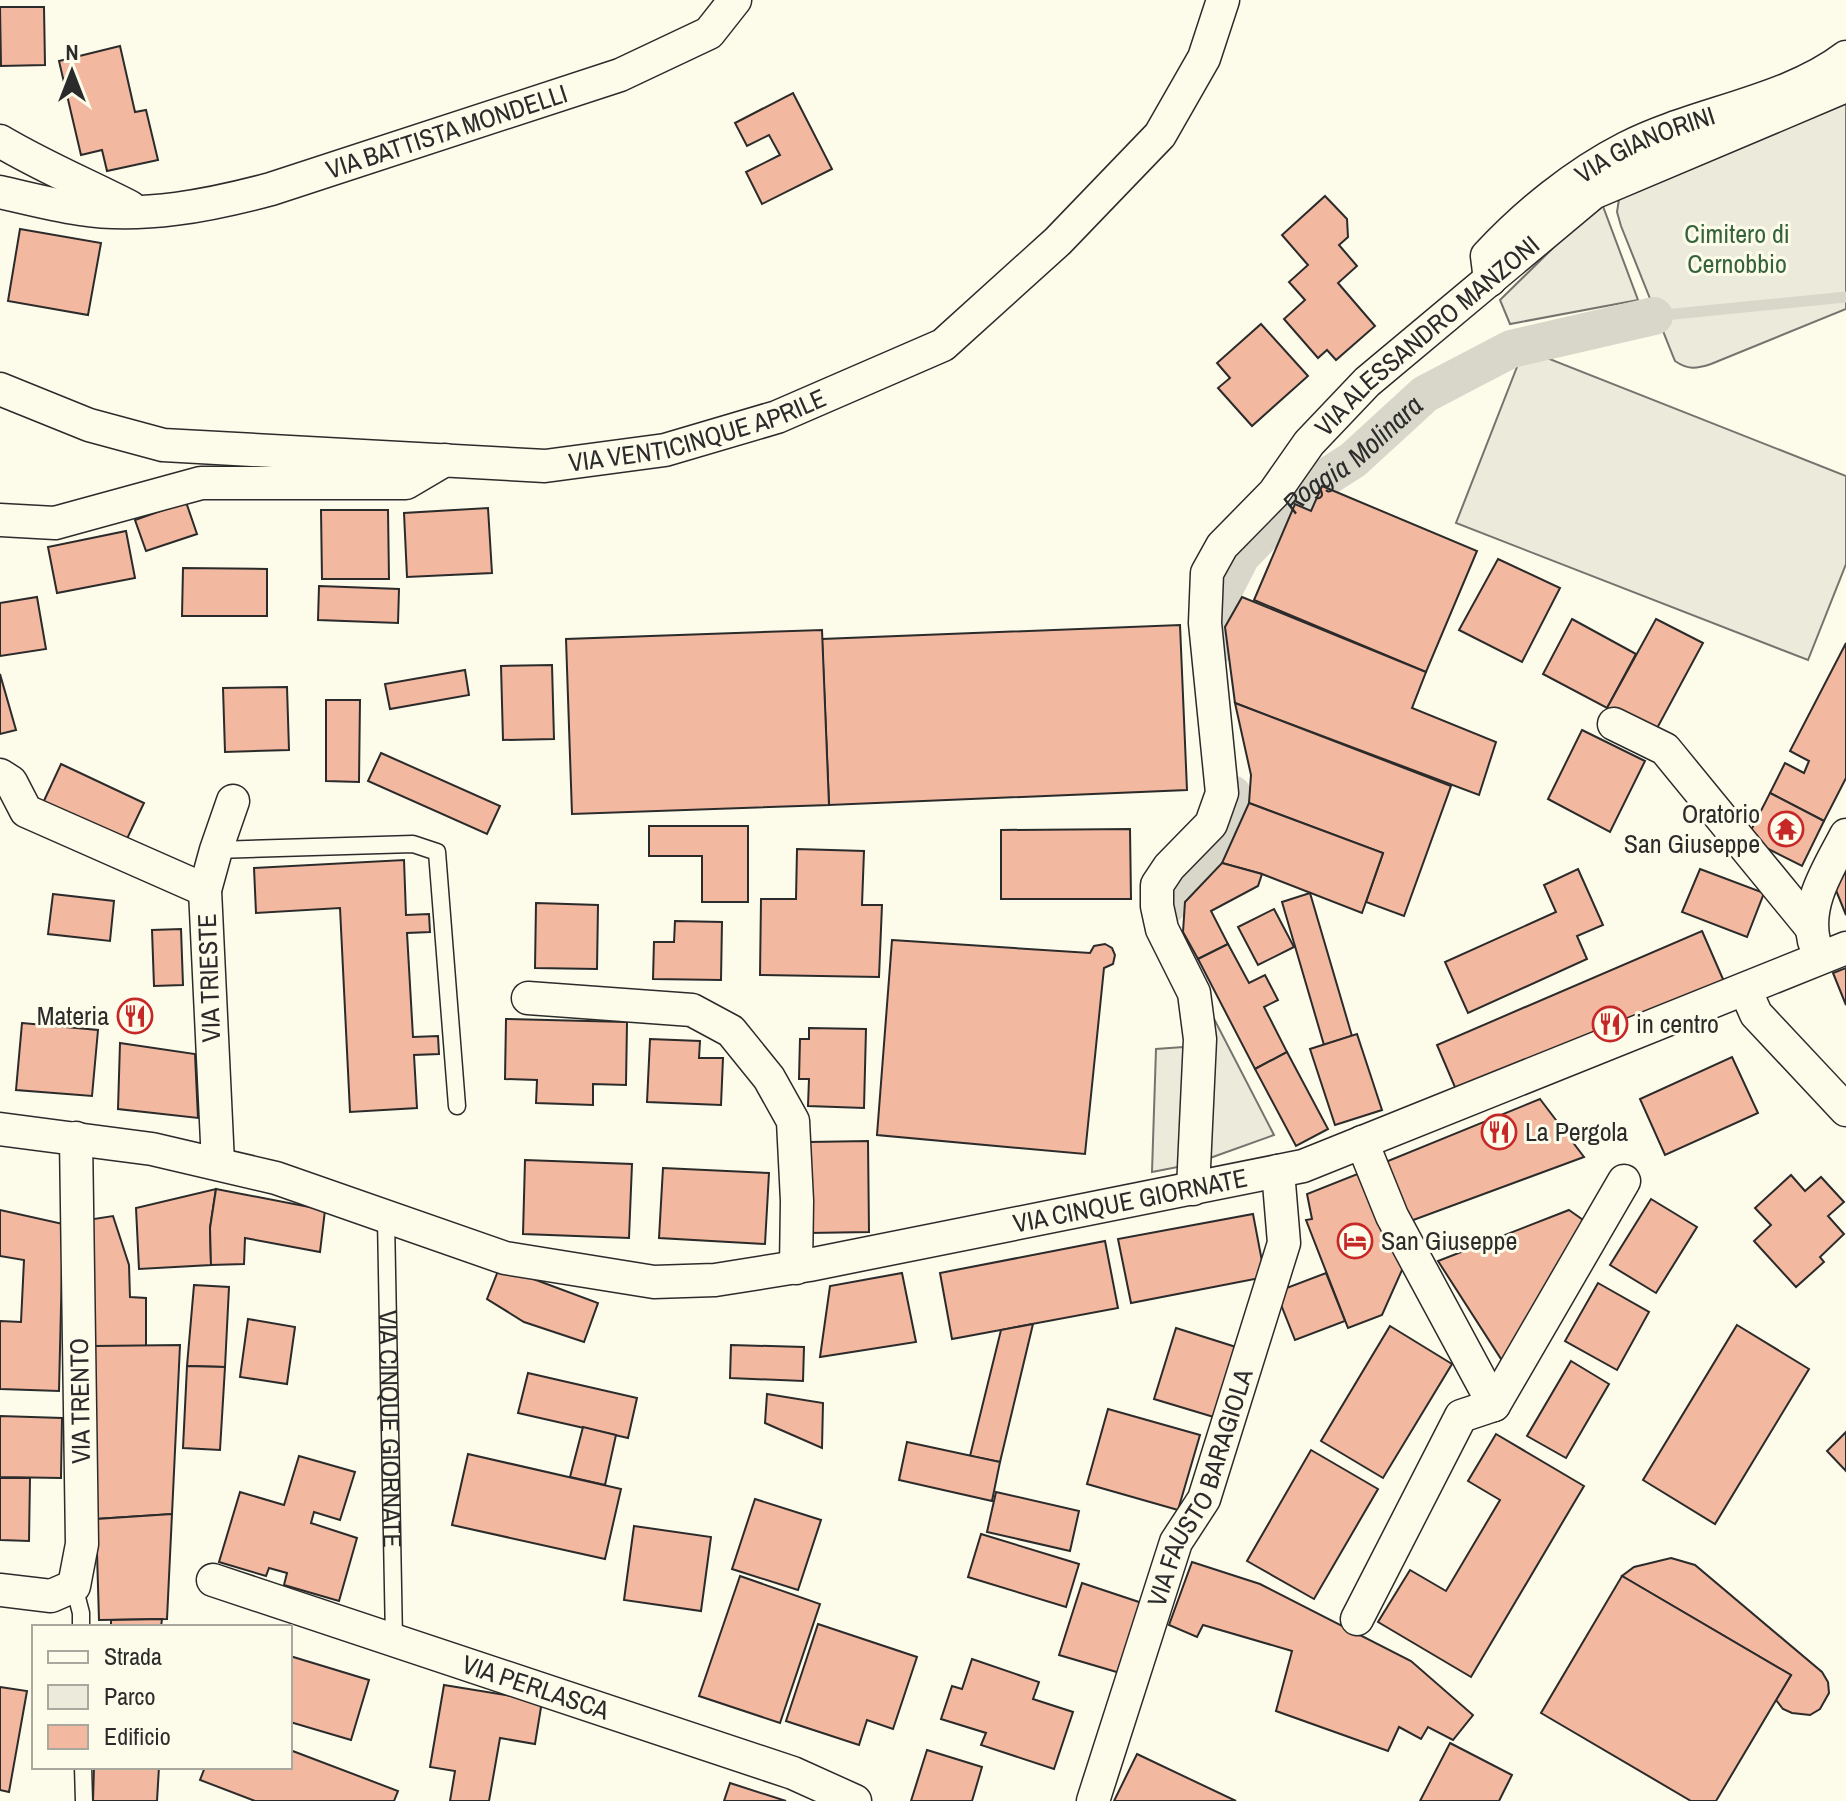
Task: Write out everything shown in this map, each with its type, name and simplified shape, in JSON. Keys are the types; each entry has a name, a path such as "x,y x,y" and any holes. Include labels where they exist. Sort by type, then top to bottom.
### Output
{"street":[{"name":"VIA BATTISTA MONDELLI","path":"137,211 213,204 271,189 620,75 709,33 735,0"},
{"name":"VIA VENTICINQUE APRILE","path":"0,389 89,425 163,445 545,466 665,450 777,417 943,345 1058,241 1160,135 1204,58 1223,0"},
{"name":"VIA GIANORINI","path":"1490,280 1487,256 1511,229 1553,196 1627,147 1808,79 1846,57"},
{"name":"VIA ALESSANDRO MANZONI","path":"1193,1189 1200,1039 1194,993 1162,929 1157,885 1169,867 1211,824 1222,793 1205,623 1207,573 1222,546 1274,493 1309,443 1367,382 1593,193 1846,86"},
{"path":"0,141 40,165 81,181 137,211"},
{"path":"0,192 81,210 137,211"},
{"path":"0,520 55,523 201,483 406,483 445,460"},
{"path":"1614,724 1665,749 1832,954"},
{"name":"VIA TRIESTE","path":"0,775 11,782 26,811 205,890 218,1163"},
{"path":"205,890 233,801"},
{"path":"1810,926 1822,881 1846,835"},
{"name":"VIA CINQUE GIORNATE","path":"0,1129 152,1149 218,1163 276,1178 386,1219 505,1258 654,1282 715,1280 796,1268 1303,1166 1832,954"},
{"path":"1745,989 1756,1014 1846,1110"},
{"path":"528,998 692,1010 731,1031 769,1078 793,1121 796,1268"},
{"name":"VIA TRENTO","path":"74,1586 82,1544 76,1138"},
{"path":"1362,1142 1392,1216 1494,1405"},
{"name":"VIA FAUSTO BARAGIOLA","path":"1093,1801 1176,1542 1204,1499 1284,1243 1278,1171"},
{"path":"1357,1619 1461,1416 1494,1405 1624,1181"},
{"name":"VIA PERLASCA","path":"213,1580 793,1773 855,1801"},
{"path":"0,1590 51,1596 74,1586"}],"lane":[{"path":"216,850 413,844 437,852 457,1106"},
{"name":"VIA CINQUE GIORNATE","path":"386,1219 394,1640"},
{"path":"74,1586 81,1625"},
{"path":"83,1769 84,1801"}],"green space":[{"name":"Cimitero di Cernobbio","path":"1846,103 1846,309 1706,366 1688,367 1675,361 1621,226 1617,212 1619,199"},
{"path":"1524,349 1846,476 1846,564 1808,660 1456,523"}],"shaded area":[{"path":"1601,201 1638,300 1510,324 1500,300"},
{"path":"1211,1013 1274,1135 1210,1158"},
{"path":"1183,1047 1183,1166 1152,1172 1156,1049"}],"building":[{"path":"0,7 44,7 45,65 1,66"},
{"path":"120,46 135,112 146,110 158,160 107,171 102,150 81,155 59,61"},
{"path":"793,93 832,169 762,204 746,172 780,155 769,135 747,146 735,123"},
{"path":"1325,196 1347,219 1348,237 1339,245 1357,266 1338,283 1375,326 1336,360 1327,350 1318,358 1284,319 1305,300 1289,282 1308,265 1282,235"},
{"path":"20,229 101,243 88,315 8,301"},
{"path":"1261,324 1308,376 1252,426 1218,388 1230,378 1217,363"},
{"path":"1322,486 1477,551 1426,672 1254,600 1295,504 1311,511"},
{"path":"186,502 197,534 146,551 135,520"},
{"path":"488,508 492,573 407,577 404,513"},
{"path":"321,510 388,510 389,579 322,579"},
{"path":"126,531 135,578 57,593 48,547"},
{"path":"1498,559 1560,588 1522,662 1459,630"},
{"path":"183,568 267,569 267,616 182,616"},
{"path":"319,586 399,589 398,623 318,620"},
{"path":"37,597 46,649 0,656 0,603"},
{"path":"1242,597 1426,672 1412,708 1496,742 1479,795 1235,703 1225,627"},
{"path":"1572,619 1636,654 1607,708 1543,674"},
{"path":"1656,619 1703,643 1655,732 1607,708"},
{"path":"1180,625 1187,790 829,805 822,639"},
{"path":"822,630 829,805 572,814 566,639"},
{"path":"1846,643 1846,778 1824,821 1770,793 1785,763 1804,773 1809,761 1790,751"},
{"path":"552,665 554,739 503,740 501,666"},
{"path":"465,670 469,695 390,709 385,684"},
{"path":"0,674 16,730 0,734"},
{"path":"287,687 289,750 225,752 223,688"},
{"path":"326,700 360,700 359,782 326,781"},
{"path":"1235,703 1451,786 1404,916 1366,902 1383,853 1249,803 1251,775"},
{"path":"1582,730 1645,761 1610,832 1548,799"},
{"path":"381,753 500,806 487,834 368,781"},
{"path":"61,764 144,803 125,843 42,805"},
{"name":"Oratorio San Giuseppe","path":"1770,793 1824,821 1802,866 1747,838"},
{"path":"1249,803 1383,853 1362,913 1262,874 1222,863"},
{"path":"649,826 748,826 748,902 702,902 702,856 649,856"},
{"path":"1130,829 1131,899 1001,899 1001,830"},
{"path":"797,849 864,851 862,905 882,905 879,977 760,975 761,899 796,899"},
{"path":"404,860 406,915 429,914 430,932 407,933 413,1037 438,1036 439,1054 414,1055 417,1108 350,1112 340,908 256,913 254,868"},
{"path":"1222,863 1262,874 1258,886 1211,911 1228,944 1198,959 1183,932 1185,902"},
{"path":"1578,869 1603,925 1577,936 1587,959 1468,1013 1445,962 1556,912 1544,885"},
{"path":"1700,869 1764,893 1747,937 1682,912"},
{"path":"1846,871 1846,915 1831,878"},
{"path":"1310,893 1352,1036 1324,1045 1282,902"},
{"path":"53,894 114,901 110,941 48,934"},
{"path":"536,903 598,905 597,969 535,968"},
{"path":"1274,909 1294,947 1258,965 1238,927"},
{"path":"675,921 722,922 721,980 653,979 654,942 674,942"},
{"path":"181,929 183,985 154,986 152,930"},
{"path":"1702,931 1726,986 1460,1099 1437,1045"},
{"path":"892,940 1090,953 1094,946 1105,944 1112,948 1115,955 1113,964 1104,968 1085,1154 877,1135"},
{"path":"1228,944 1249,983 1265,975 1278,1000 1264,1007 1287,1052 1255,1069 1198,959"},
{"path":"1846,968 1846,1005 1833,973"},
{"path":"506,1019 627,1022 626,1085 593,1084 593,1105 536,1103 537,1080 505,1079"},
{"path":"22,1023 98,1030 92,1096 16,1090"},
{"path":"809,1028 866,1029 864,1108 808,1106 809,1079 799,1079 800,1039 809,1039"},
{"path":"1357,1034 1382,1110 1335,1125 1310,1049"},
{"path":"650,1039 700,1041 699,1058 723,1058 721,1105 647,1102"},
{"path":"120,1043 195,1054 198,1118 118,1109"},
{"path":"1287,1052 1328,1129 1296,1146 1255,1069"},
{"path":"1732,1057 1758,1113 1665,1155 1640,1099"},
{"path":"1540,1099 1584,1157 1408,1222 1383,1163"},
{"path":"868,1141 869,1232 809,1233 809,1142"},
{"path":"525,1160 632,1164 629,1238 523,1234"},
{"path":"663,1168 769,1173 765,1244 659,1238"},
{"name":"San Giuseppe","path":"1365,1171 1406,1261 1382,1315 1348,1328 1306,1220 1312,1219 1307,1194"},
{"path":"1791,1175 1805,1191 1821,1177 1844,1202 1828,1216 1844,1234 1820,1257 1824,1262 1796,1287 1754,1241 1771,1225 1755,1208"},
{"path":"216,1189 210,1228 211,1265 139,1269 136,1208"},
{"path":"216,1189 325,1210 320,1252 245,1238 244,1264 211,1265 210,1228"},
{"path":"1651,1199 1697,1227 1656,1293 1610,1265"},
{"path":"0,1210 63,1224 59,1391 0,1389 0,1321 21,1322 24,1260 0,1256"},
{"path":"1569,1210 1586,1222 1503,1362 1438,1261"},
{"path":"1253,1214 1265,1277 1131,1303 1118,1239"},
{"path":"113,1216 129,1265 130,1297 146,1298 146,1346 95,1346 87,1220"},
{"path":"1105,1241 1118,1308 952,1339 940,1273"},
{"path":"498,1271 528,1277 598,1303 584,1342 524,1322 487,1299"},
{"path":"902,1273 916,1342 820,1357 830,1286"},
{"path":"1326,1273 1345,1321 1295,1340 1276,1292"},
{"path":"1598,1283 1649,1312 1617,1370 1565,1341"},
{"path":"194,1285 229,1287 225,1367 187,1366"},
{"path":"248,1319 295,1327 287,1384 240,1377"},
{"path":"1033,1324 1000,1462 970,1456 1001,1330"},
{"path":"1737,1325 1809,1369 1715,1524 1643,1480"},
{"path":"1390,1326 1452,1364 1383,1478 1321,1441"},
{"path":"1176,1328 1239,1348 1217,1418 1154,1399"},
{"path":"180,1345 172,1514 96,1519 95,1346"},
{"path":"731,1345 804,1347 803,1381 730,1378"},
{"path":"1571,1361 1609,1384 1566,1458 1527,1436"},
{"path":"187,1366 225,1367 220,1450 183,1448"},
{"path":"528,1373 637,1398 628,1438 518,1413"},
{"path":"767,1394 823,1403 822,1448 765,1423"},
{"path":"1108,1409 1200,1435 1178,1510 1087,1484"},
{"path":"0,1416 62,1418 61,1478 0,1477"},
{"path":"583,1427 616,1435 605,1485 570,1477"},
{"path":"1846,1432 1846,1471 1827,1451"},
{"path":"1496,1434 1584,1486 1471,1677 1378,1622 1410,1570 1446,1591 1500,1500 1468,1481"},
{"path":"907,1442 1000,1462 992,1501 899,1480"},
{"path":"1311,1450 1378,1489 1314,1599 1247,1561"},
{"path":"468,1454 621,1489 605,1559 452,1525"},
{"path":"299,1456 355,1472 340,1520 314,1512 311,1523 357,1538 339,1601 284,1585 287,1573 269,1568 266,1576 219,1562 240,1492 284,1505"},
{"path":"0,1478 30,1478 29,1541 0,1540"},
{"path":"996,1492 1079,1511 1070,1551 987,1532"},
{"path":"755,1499 821,1520 798,1590 732,1569"},
{"path":"172,1514 167,1619 99,1620 96,1519"},
{"path":"634,1526 711,1537 701,1611 624,1600"},
{"path":"981,1534 1079,1564 1066,1607 968,1577"},
{"path":"1671,1558 1695,1565 1822,1672 1828,1682 1829,1693 1820,1709 1810,1715 1783,1709 1776,1700 1791,1675 1622,1576 1634,1567"},
{"path":"1192,1562 1260,1584 1411,1661 1473,1715 1453,1740 1428,1727 1421,1739 1399,1727 1388,1751 1276,1711 1292,1651 1203,1625 1197,1637 1169,1625"},
{"path":"740,1576 820,1604 780,1723 699,1696"},
{"path":"1622,1576 1791,1675 1716,1801 1691,1801 1541,1713"},
{"path":"1082,1583 1142,1603 1120,1673 1059,1655"},
{"path":"162,1619 161,1625 111,1625 111,1620"},
{"path":"818,1624 917,1657 893,1729 867,1720 859,1745 786,1721"},
{"path":"292,1657 369,1680 351,1740 292,1723"},
{"path":"972,1659 1039,1682 1033,1699 1073,1712 1054,1769 981,1745 986,1733 941,1719 952,1686 962,1689"},
{"path":"444,1685 542,1701 535,1744 500,1738 489,1801 450,1801 455,1771 430,1767"},
{"path":"0,1687 27,1691 9,1792 0,1790"},
{"path":"1450,1743 1512,1775 1499,1801 1420,1801"},
{"path":"927,1750 982,1767 972,1801 911,1801"},
{"path":"292,1751 398,1791 394,1801 255,1801 200,1780 204,1769 292,1769"},
{"path":"1137,1754 1236,1801 1114,1801"},
{"path":"94,1769 159,1769 157,1801 93,1801"},
{"path":"730,1783 786,1801 724,1801"}],"waterway":[{"name":"Roggia Molinara","path":"1654,316 1846,297"},
{"name":"Roggia Molinara","path":"1217,645 1218,601 1241,556 1303,492 1353,460 1425,394 1511,349 1654,316"},
{"name":"Roggia Molinara","path":"1166,907 1216,841 1224,826 1232,794"}],"place":[{"name":"Oratorio San Giuseppe","path":"1786,829"},
{"name":"Materia","path":"135,1016"},
{"name":"in centro","path":"1610,1024"},
{"name":"La Pergola","path":"1499,1132"},
{"name":"San Giuseppe","path":"1355,1241"}]}
